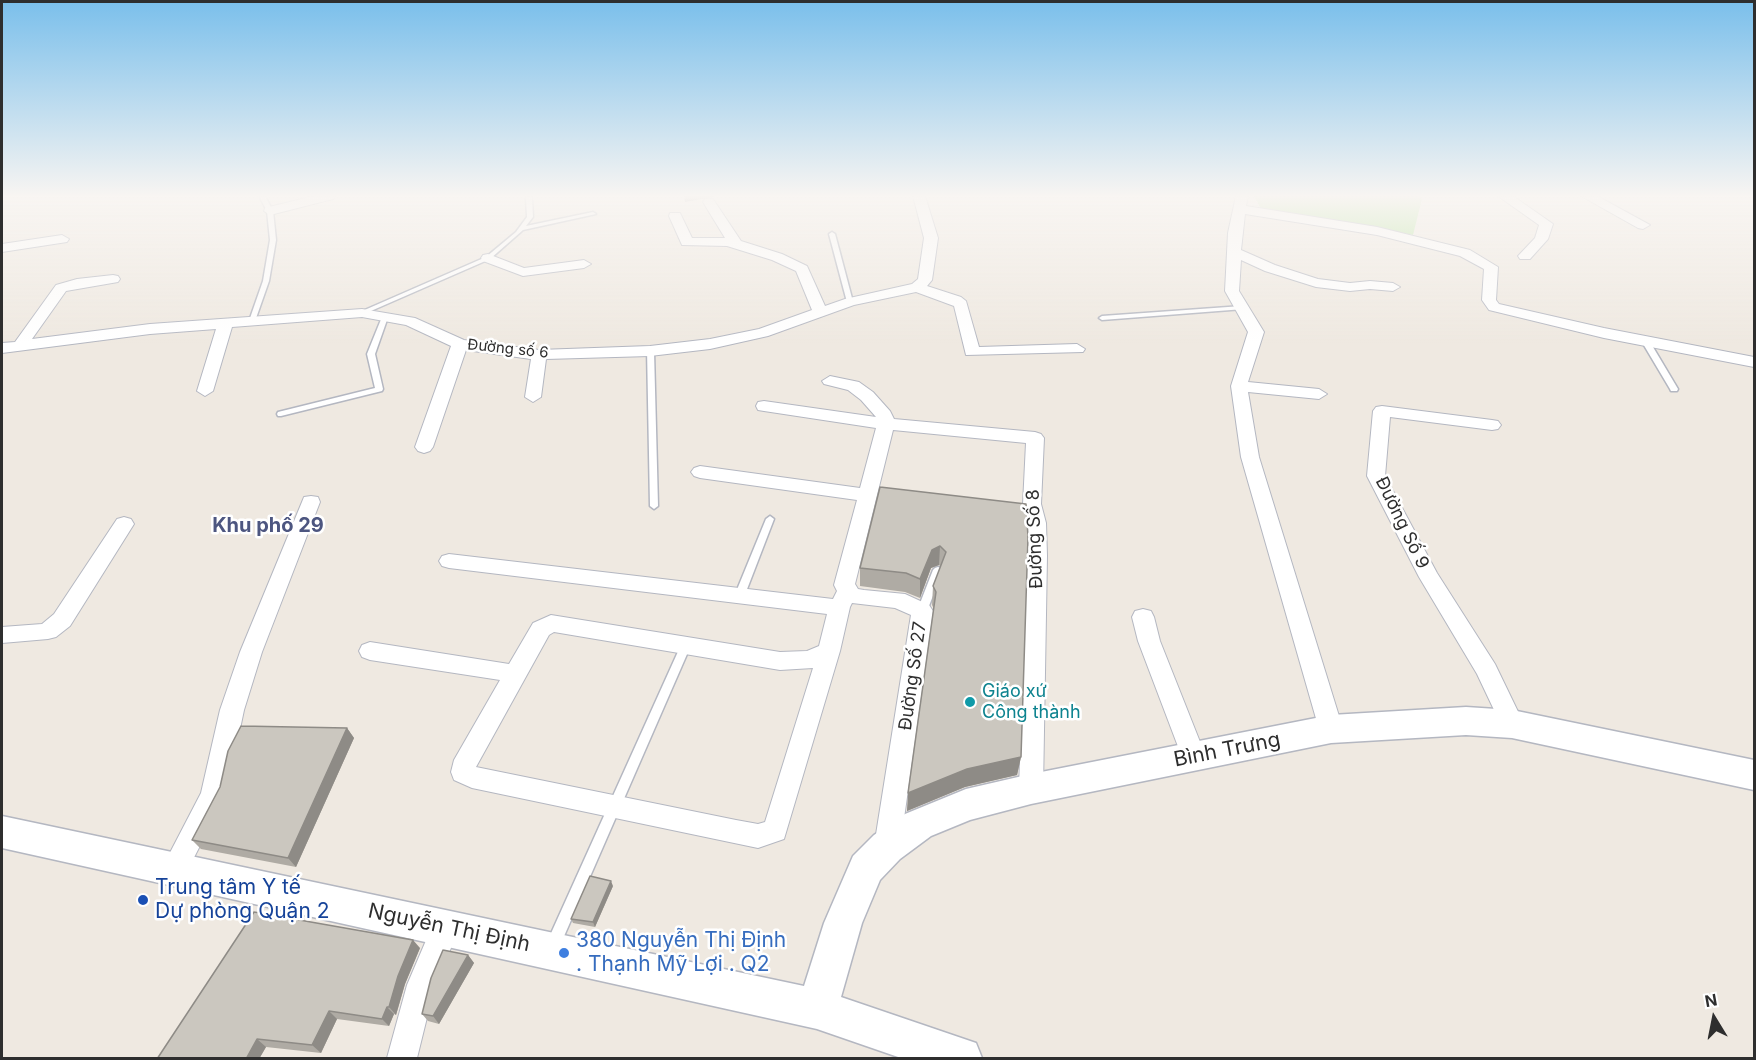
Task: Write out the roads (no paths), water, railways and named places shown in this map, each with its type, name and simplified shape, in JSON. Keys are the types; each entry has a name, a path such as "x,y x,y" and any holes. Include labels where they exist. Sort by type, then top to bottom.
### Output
{"street":[{"path":"2,248 19,245"},
{"path":"738,245 777,257 802,269 820,311"},
{"path":"917,287 926,280 930,245"},
{"path":"1235,245 1232,291 1256,332 1239,386 1250,457 1331,729"},
{"path":"1435,245 1465,253 1491,267 1489,300 1494,308 1646,342 1755,362"},
{"path":"1525,256 1535,245"},
{"path":"1234,252 1270,268 1316,283 1350,287 1370,285 1393,287"},
{"path":"488,258 524,272 584,264"},
{"path":"20,346 61,288 78,283 113,279"},
{"path":"917,287 956,300 961,304 972,351 1077,349"},
{"name":"Đường số 6","path":"2,348 150,329 362,313 410,321 460,344 539,355 650,351 710,344 763,333 850,302 917,287"},
{"path":"205,392 225,324"},
{"path":"424,447 460,344"},
{"path":"533,397 539,355"},
{"path":"829,651 809,660 780,661 551,622 541,629 466,760 463,772 472,777 758,836 775,831 829,651 886,424 884,415 867,396 853,386 830,381"},
{"path":"1239,386 1319,394"},
{"path":"764,406 886,424"},
{"name":"Đường Số 9","path":"1492,425 1382,411 1377,476 1429,577 1487,670 1512,724"},
{"name":"Đường Số 8","path":"886,424 1035,438 1032,504 1036,523 1037,556 1031,789"},
{"path":"700,472 867,495"},
{"path":"174,870 213,795 232,710 251,652 311,502"},
{"path":"2,635 48,631 62,620 124,524"},
{"name":"Đường Số 27","path":"449,561 739,597 843,598 851,595 898,600 922,611 886,848"},
{"path":"1143,617 1149,641 1194,757"},
{"path":"369,651 516,674"},
{"name":"Bình Trưng","path":"817,1009 843,923 866,868 886,848 918,825 966,806 1031,789 1331,729 1466,721 1512,724 1755,775"},
{"name":"Nguyễn Thị Định","path":"2,832 817,1009 961,1059"},
{"path":"402,1059 421,985 446,927"}],"lane":[{"path":"252,321 266,281 272,245"},
{"path":"362,313 488,258 502,245"},
{"path":"835,245 850,302"},
{"path":"1102,318 1242,308"},
{"path":"281,414 379,389 371,354 385,317"},
{"path":"1646,342 1674,389"},
{"path":"650,351 654,506"},
{"path":"739,597 770,519"},
{"path":"922,611 938,570"},
{"path":"551,950 686,645"}],"place":[{"name":"Giáo xứ Công thành","path":"970,702"},
{"name":"Trung tâm Y tế Dự phòng Quận 2","path":"143,900"},
{"name":"380 Nguyễn Thị Định . Thạnh Mỹ Lợi . Q2","path":"564,953"}],"district":[{"name":"Khu phố 29","path":"268,526"}]}
